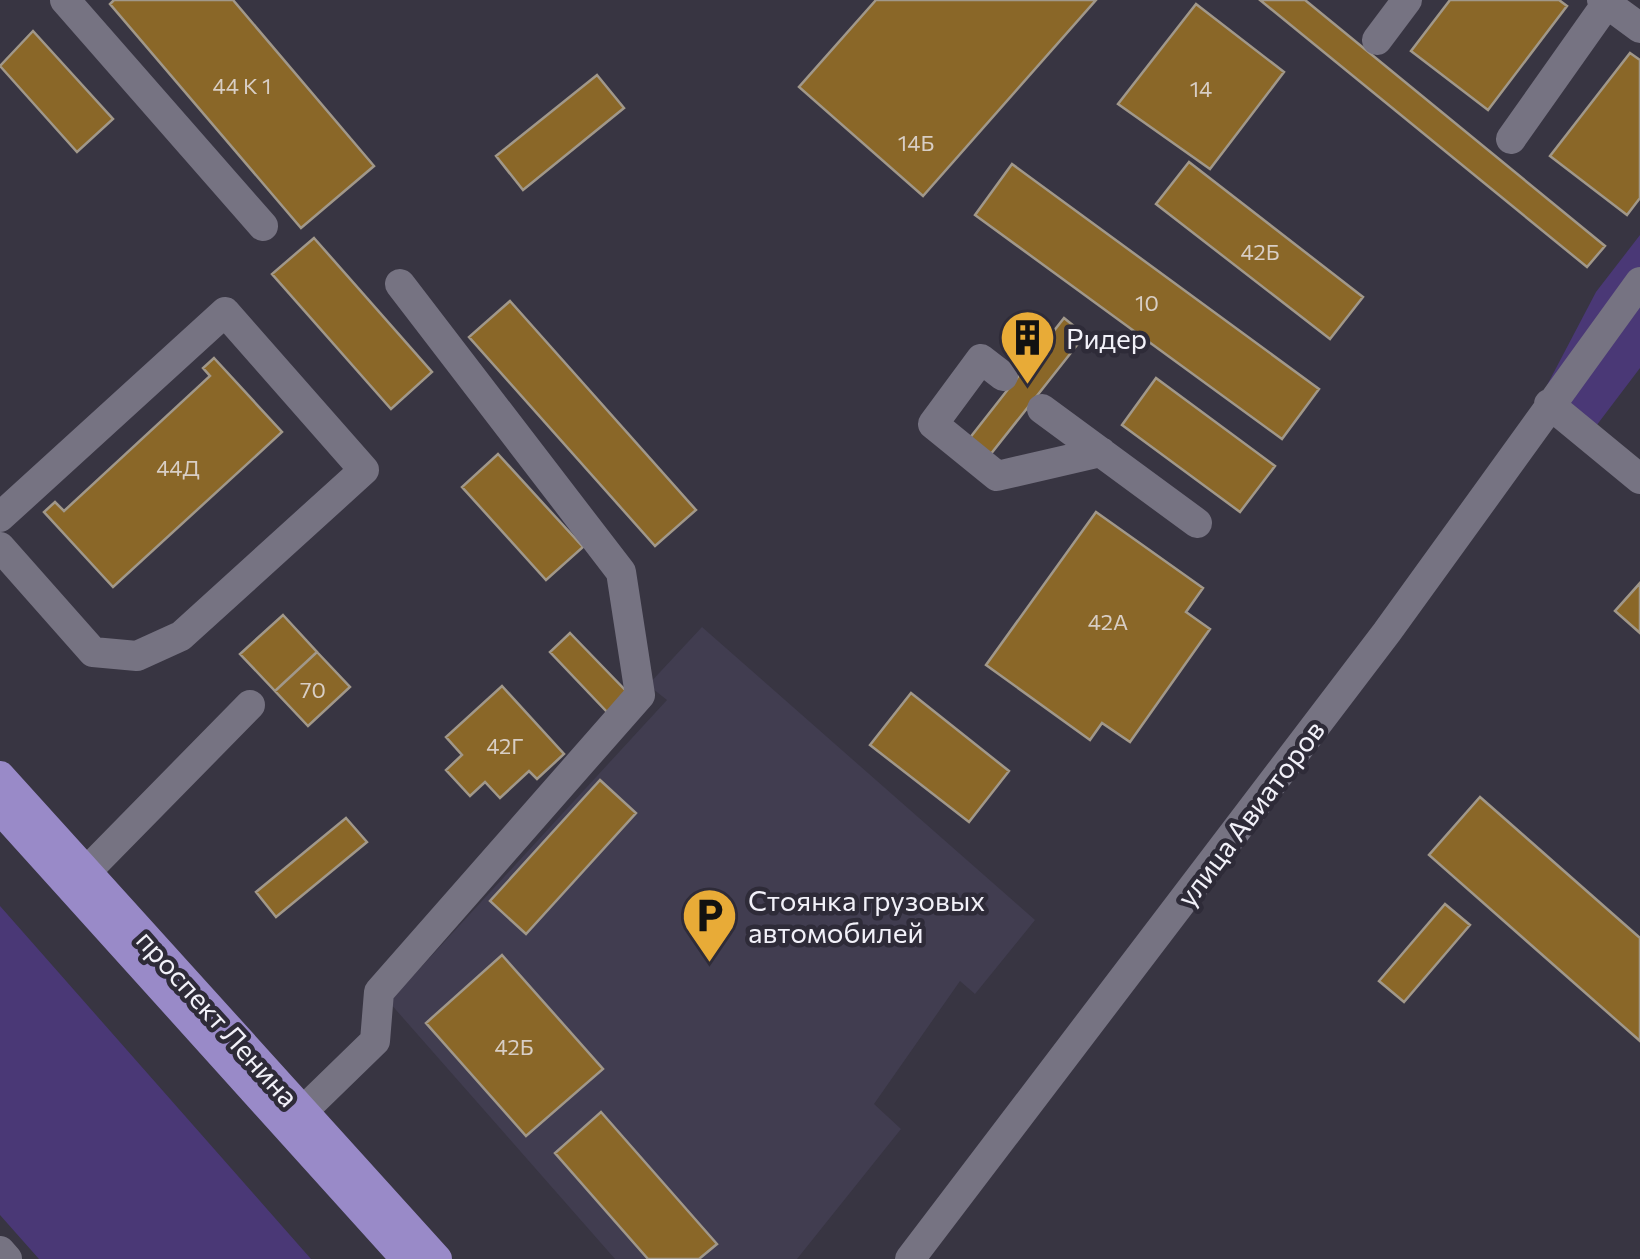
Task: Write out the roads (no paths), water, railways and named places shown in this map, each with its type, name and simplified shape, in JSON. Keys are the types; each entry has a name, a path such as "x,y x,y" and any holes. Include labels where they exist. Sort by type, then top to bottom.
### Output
{"main road":[{"name":"проспект Ленина","path":"0,776 436,1259"},
{"name":"проспект Ленина","path":"0,809 406,1259"}],"street":[{"path":"66,0 263,226"},
{"path":"1376,40 1407,0"},
{"path":"1511,139 1605,2 1640,28"},
{"name":"улица Авиаторов","path":"910,1259 1387,632 1640,282"},
{"path":"302,1112 376,1042 380,992 640,695 621,572 400,284"},
{"path":"0,517 225,312 364,470 182,636 138,656 93,652 0,547"},
{"path":"1004,376 981,359 933,424 997,476 1101,452"},
{"path":"1549,404 1640,479"},
{"path":"1042,409 1197,523"},
{"path":"86,872 250,705"},
{"path":"0,1251 7,1259"}],"place":[{"name":"Ридер","path":"1027,387"},
{"name":"Стоянка грузовых автомобилей","path":"709,965"}]}
